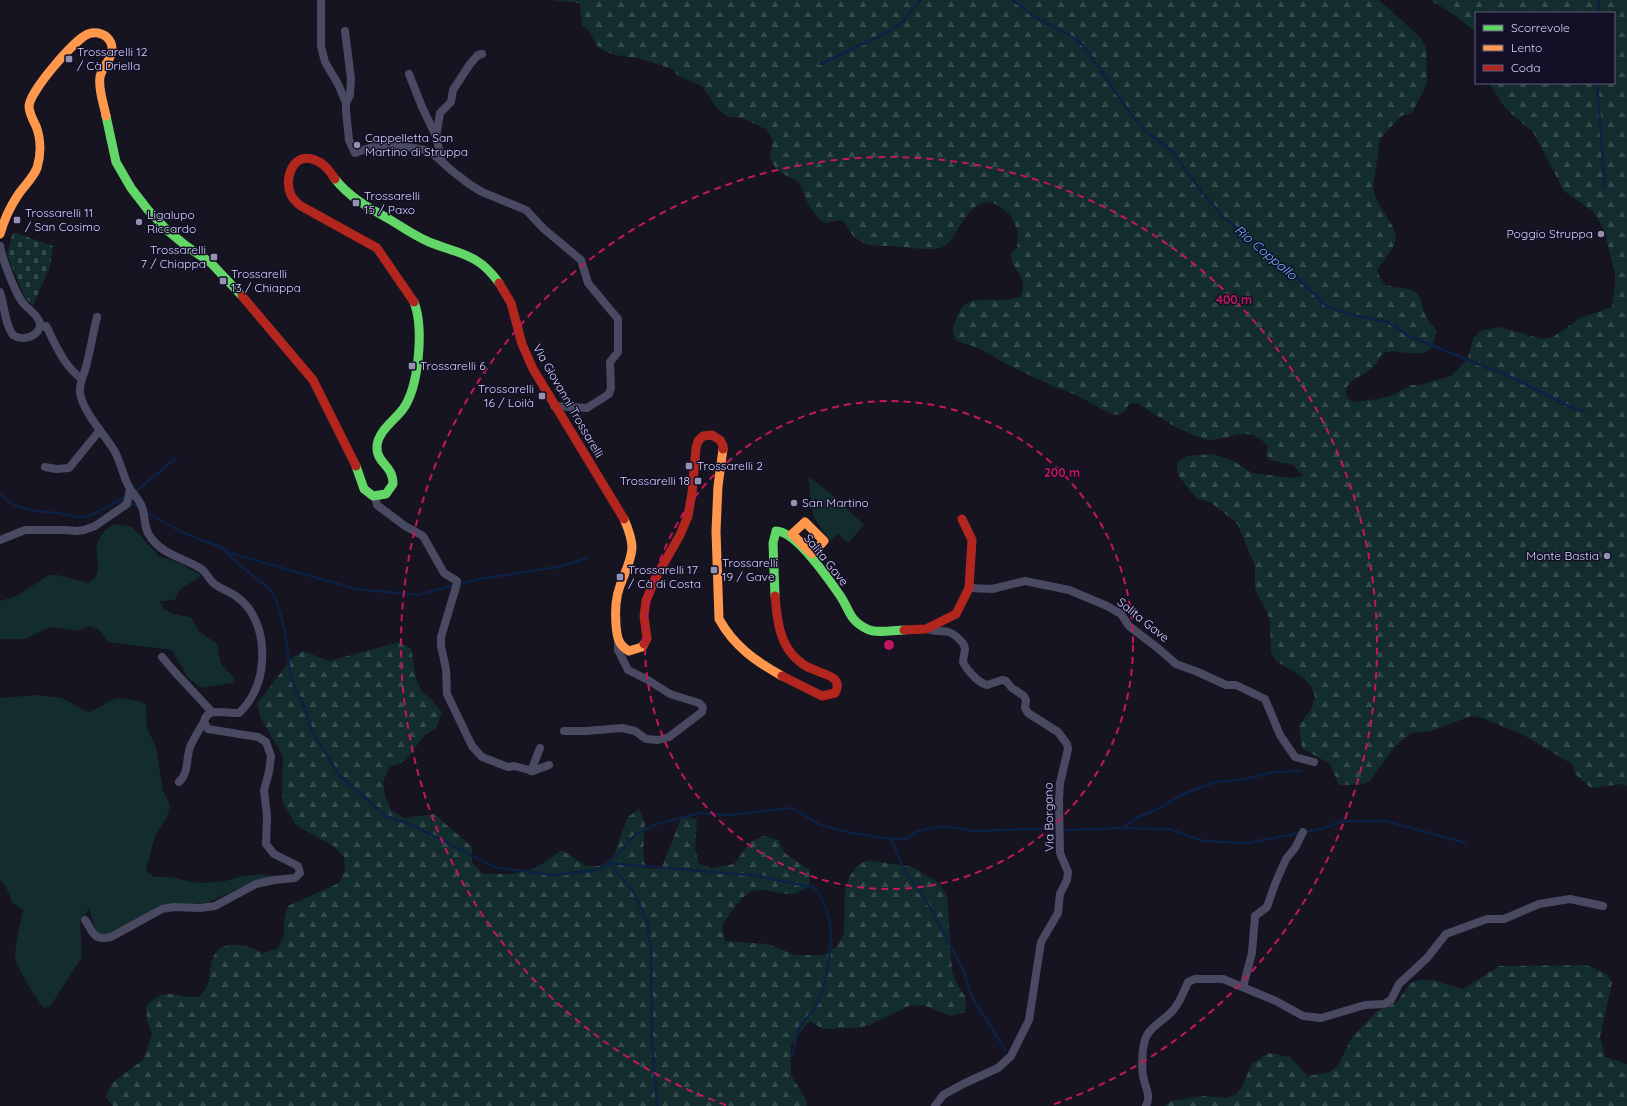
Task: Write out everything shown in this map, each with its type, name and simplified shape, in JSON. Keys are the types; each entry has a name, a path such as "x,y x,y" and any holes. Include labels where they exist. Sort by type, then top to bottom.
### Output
{"street":[{"path":"321,0 321,46 325,62 338,84 346,103 351,147 355,152 376,147 403,146 430,151 461,179 482,192 520,206 581,260 588,283 619,321 618,352 610,362 611,388 608,394 587,408 554,406"},
{"path":"345,31 351,79 350,95 346,103"},
{"path":"0,234 10,208 19,192 35,171 38,161 40,148 38,134 30,111 30,97 40,82 81,40 92,34 102,34 110,41 113,49 110,59 100,75 102,94 113,150 118,168 125,181 138,198 176,238 191,250 203,255 215,266 246,299 305,369 313,380 357,467 364,489 370,495 377,496 377,505 405,526 423,536 444,573 457,581 440,637 446,669 447,694 472,746 480,755 493,762 531,771 549,765"},
{"path":"436,137 440,113 451,102 455,86 475,58 482,54"},
{"path":"409,74 436,137 442,161"},
{"name":"Via Giovanni Trossarelli","path":"377,496 386,494 391,488 393,480 391,471 379,458 377,443 408,401 414,383 420,337 419,321 414,303 377,248 295,201 288,188 288,172 299,160 309,158 326,166 340,185 350,194 386,218 430,243 464,253 488,269 501,285 510,302 519,338 528,358 554,406 600,479 632,540 628,564 622,578 616,600 616,633 618,643"},
{"path":"0,246 4,262 20,297 24,304 39,319 41,327 36,334 29,338 22,339 13,335 8,324 4,303 0,292"},
{"path":"97,317 85,369 81,378 80,388 82,401 115,452 130,489 142,507 144,521 150,537 163,551 200,568 206,572 214,584 237,597 249,609 257,623 262,644 261,672 255,691 239,713 212,712 207,714 190,749 184,777 179,782"},
{"path":"41,327 46,326 66,362 75,374 81,378"},
{"path":"44,467 56,469 69,468 100,430"},
{"name":"Salita Gave","path":"618,643 629,651 638,650 647,639 644,613 648,597 677,540 688,514 692,496 696,446 703,436 713,435 720,438 723,446 718,486 716,531 719,619 725,632 733,643 756,661 822,696 835,693 838,685 832,676 807,667 799,662 789,651 784,640 779,622 775,595 773,540 774,533 778,530 790,534 801,545 814,560 842,599 849,614 859,624 869,630 926,629 956,614 969,588 992,589 1025,580 1069,590 1107,606 1121,614 1129,626 1160,649 1176,664 1226,685 1236,685 1265,698 1280,735 1295,757 1314,762"},
{"path":"0,540 25,530 76,531 95,526 127,504 130,489"},
{"path":"962,519 972,540 969,588"},
{"name":"Via Borgano","path":"926,629 933,631 947,630 954,634 965,646 963,659 964,663 980,682 987,685 1002,680 1006,681 1012,688 1024,696 1028,712 1058,732 1067,744 1068,750 1060,783 1059,800 1060,853 1068,872 1067,880 1060,894 1058,913 1041,942 1029,1020 1010,1056 998,1068 943,1095 936,1106"},
{"path":"564,731 622,728 635,731 646,739 658,740 668,737 702,712 702,705 670,694 648,680 628,670 618,650 618,643"},
{"path":"162,657 212,712"},
{"path":"85,920 94,935 98,938 104,939 111,937 162,910 174,907 200,908 214,906 256,884 274,880 295,878 300,874 298,866 274,854 266,844 267,816 264,790 271,756 266,742 258,736 208,729 204,722"},
{"path":"531,771 540,748"},
{"path":"1243,987 1252,953 1255,916 1267,907 1274,884 1286,859 1296,848 1303,832"},
{"path":"1146,1106 1148,1092 1143,1079 1143,1050 1145,1039 1150,1029 1164,1020 1174,1009 1188,982 1195,980 1223,979 1276,1001 1303,1016 1321,1018 1365,1005 1384,1004 1391,1000 1399,984 1427,958 1446,934 1487,919 1504,919 1539,904 1570,899 1603,906"}],"green space":[{"path":"552,0 1379,0 1421,38 1426,48 1427,84 1412,113 1401,116 1380,139 1373,188 1376,199 1394,229 1396,239 1392,249 1377,270 1380,278 1389,286 1405,288 1419,295 1426,316 1437,331 1432,346 1428,350 1418,353 1392,351 1383,354 1371,369 1354,380 1345,391 1348,399 1355,402 1391,396 1411,385 1419,385 1451,376 1467,360 1473,339 1480,331 1500,327 1542,339 1553,337 1580,318 1612,307 1615,273 1604,230 1593,211 1564,191 1533,132 1506,109 1490,84 1615,84 1615,12 1475,12 1475,31 1456,16 1430,0 1627,0 1627,786 1622,784 1591,788 1575,774 1572,764 1522,734 1482,718 1471,716 1431,731 1411,733 1394,747 1370,781 1360,785 1339,785 1330,764 1302,748 1299,726 1312,707 1315,696 1311,686 1304,678 1276,661 1271,652 1270,619 1255,589 1255,566 1237,523 1210,502 1198,499 1177,473 1177,462 1187,456 1212,454 1232,460 1252,473 1293,478 1303,476 1293,465 1270,460 1266,454 1268,446 1263,441 1252,435 1242,434 1212,440 1202,438 1183,431 1137,403 1129,404 1125,411 1119,415 1111,414 1076,395 1006,364 979,348 956,341 953,328 960,309 963,306 969,302 983,300 1007,300 1021,296 1023,283 1011,259 1011,253 1017,248 1017,230 1013,219 1005,211 992,202 975,207 969,213 952,239 943,247 936,249 868,245 854,236 841,220 825,223 819,219 809,206 799,182 778,171 773,164 770,156 773,142 765,129 743,118 728,117 716,107 702,86 677,75 673,69 637,58 615,55 605,51 596,45 589,30 582,26 580,4"},
{"path":"13,232 53,246 50,267 33,305 25,298 7,255"},
{"path":"808,476 830,493 864,525 848,543 838,534 831,541 816,521 813,515"},
{"path":"116,524 132,527 159,556 181,564 201,576 179,590 175,600 160,601 162,606 168,612 191,617 199,631 217,644 221,664 235,679 232,683 201,688 188,678 172,650 108,642 98,629 88,626 79,631 52,627 25,639 0,639 0,601 16,596 49,575 57,575 89,583 96,576 98,571 96,551 98,541 106,530"},
{"path":"399,642 411,648 416,678 422,692 433,701 442,713 436,728 424,736 405,761 390,767 383,781 385,796 391,810 404,818 434,814 472,847 472,862 482,873 518,873 532,869 562,850 586,866 601,866 613,857 628,817 639,809 645,822 643,854 646,868 661,869 682,816 697,819 695,849 699,864 713,868 734,864 751,841 764,836 778,840 785,853 809,870 810,885 799,892 786,894 759,890 753,891 744,896 722,926 725,941 768,944 795,955 824,955 836,947 844,934 845,891 849,877 857,866 868,860 912,867 938,882 947,895 952,972 958,986 966,998 965,1012 951,1016 923,1005 909,1006 867,1026 852,1028 823,1029 809,1021 791,1045 791,1075 806,1100 807,1106 113,1106 106,1097 111,1084 144,1059 152,1034 147,1020 146,1006 160,996 166,994 198,997 208,985 212,960 221,948 235,945 250,947 263,953 277,949 284,935 284,920 288,906 339,883 345,871 344,857 335,847 296,825 282,801 283,756 261,718 257,704 292,658 303,651 329,661"},
{"path":"37,695 62,698 85,711 90,712 114,699 120,698 142,702 146,705 147,728 156,747 163,791 170,805 167,817 155,835 146,871 154,877 171,877 203,883 225,881 243,876 262,874 275,876 254,881 207,903 165,906 134,920 108,935 97,934 89,909 80,921 82,957 50,1007 44,1008 32,991 16,962 15,957 17,940 23,910 12,902 6,887 0,879 0,698"},
{"path":"1586,965 1607,974 1612,983 1600,1036 1605,1057 1627,1064 1627,1106 1165,1106 1171,1101 1204,1096 1226,1098 1236,1094 1243,1085 1251,1065 1268,1053 1290,1057 1308,1076 1330,1072 1338,1065 1353,1036 1377,1011 1397,1002 1410,983 1421,980 1432,980 1463,989 1499,966"}],"waterway":[{"path":"820,64 886,33 902,22 921,0"},
{"name":"Rio Coppallo","path":"1013,0 1032,15 1069,35 1083,45 1127,109 1144,130 1173,152 1198,187 1224,218 1288,269 1328,307 1353,315 1388,322 1409,336 1513,378 1572,408 1585,411"},
{"path":"1598,12 1599,0"},
{"path":"1597,84 1605,187"},
{"path":"135,492 176,458"},
{"path":"0,494 6,500 19,507 76,517 93,514 127,496"},
{"path":"118,500 131,503 140,508"},
{"path":"146,512 183,533 221,547 242,567 270,589 277,602 285,631 290,672 294,686 303,704 312,731 339,775 386,816 412,825 497,868 554,875 590,871 599,869 609,863 636,834 657,824 700,813 728,815 792,808 820,825 852,833 891,839 906,839 918,831 939,827 951,827 974,831 1119,828 1169,829 1204,841 1248,843 1300,833"},
{"path":"227,552 356,589 418,595 454,585"},
{"path":"459,584 479,579 558,567 587,558"},
{"path":"1122,828 1138,817 1160,808 1177,797 1216,782 1245,779 1274,772 1301,771"},
{"path":"1305,832 1325,828 1342,821 1385,821 1466,843"},
{"path":"891,839 905,871 930,907 963,970 972,997 1006,1051"},
{"path":"609,863 633,891 647,921 651,950 652,1040 657,1106"},
{"path":"610,863 760,876 815,888 824,903 829,918 831,936 829,959 825,982 819,1000 800,1027 793,1054"}],"traffic: fast":[{"path":"106,116 116,162 131,188 148,210 167,230 185,245 211,263 242,296"},
{"path":"335,179 360,202 414,234 429,242 459,252 476,260 491,273 499,283"},
{"path":"356,466 364,489 373,496 386,494 393,484 388,468 379,457 377,446 380,435 403,409 413,387 419,341 419,327 414,302"},
{"path":"775,596 773,543 776,531 784,533 793,539 812,558 836,590 853,619 861,626 875,631 904,630"}],"traffic: slow":[{"path":"0,234 12,204 37,168 40,142 38,131 31,116 29,106 31,99 44,78 63,55 81,38 91,33 98,33 107,37 112,48 112,53 100,77 100,92 106,116"},
{"path":"723,449 718,486 716,531 719,619 738,645 763,665 782,676"},
{"path":"624,519 631,537 632,548 629,563 616,601 617,633 620,643 629,651 642,647 644,644"},
{"path":"805,522 824,541 812,554 792,534 805,522"}],"traffic: jam":[{"path":"335,179 321,163 308,158 301,159 296,163 292,168 288,181 291,195 301,206 377,248 414,302"},
{"path":"499,283 511,303 522,344 533,369 624,519"},
{"path":"242,296 313,380 356,466"},
{"path":"644,644 647,639 644,616 646,601 655,579 680,535 688,516 698,441 703,436 712,435 720,440 723,449"},
{"path":"904,630 926,629 956,614 969,588 972,540 962,519"},
{"path":"775,596 780,631 787,648 792,655 804,665 832,677 837,683 837,688 835,693 822,696 782,676"}],"place":[{"name":"Trossarelli 12 / Cà Driella","path":"69,59"},
{"name":"Cappelletta San Martino di Struppa","path":"357,145"},
{"name":"Trossarelli 15 / Paxo","path":"356,203"},
{"name":"Trossarelli 11 / San Cosimo","path":"17,220"},
{"name":"Ligalupo Riccardo","path":"139,222"},
{"name":"Poggio Struppa","path":"1601,234"},
{"name":"Trossarelli 7 / Chiappa","path":"214,257"},
{"name":"Trossarelli 13 / Chiappa","path":"223,281"},
{"name":"Trossarelli 6","path":"412,366"},
{"name":"Trossarelli 16 / Loilà","path":"542,396"},
{"name":"Trossarelli 2","path":"689,466"},
{"name":"Trossarelli 18","path":"698,481"},
{"name":"San Martino","path":"794,503"},
{"name":"Monte Bastia","path":"1607,556"},
{"name":"Trossarelli 19 / Gave","path":"714,570"},
{"name":"Trossarelli 17 / Cà di Costa","path":"620,577"}]}
